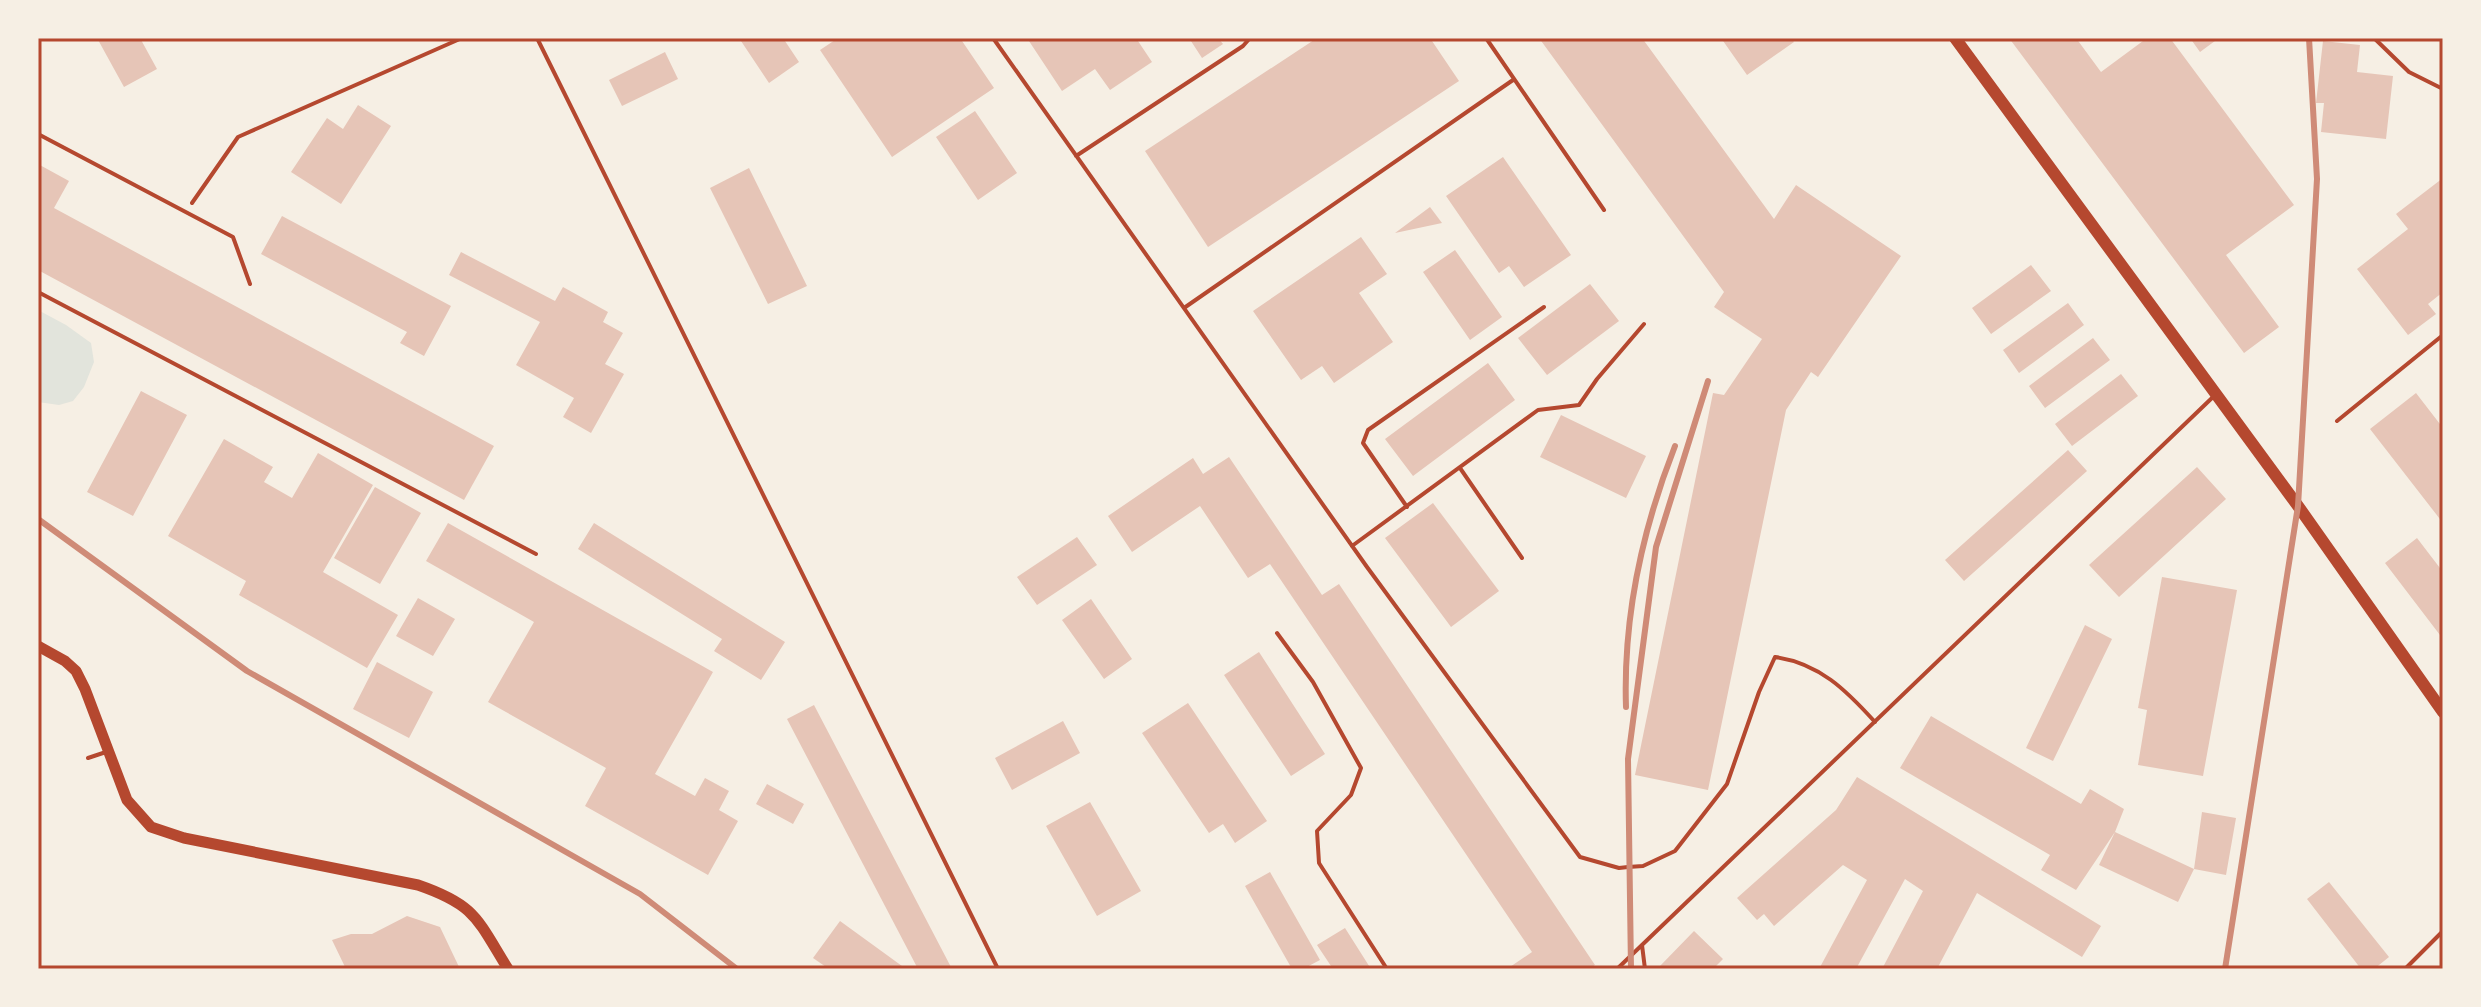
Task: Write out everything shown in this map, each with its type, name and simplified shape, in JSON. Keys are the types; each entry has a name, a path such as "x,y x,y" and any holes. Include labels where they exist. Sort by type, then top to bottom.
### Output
{"main road":[{"path":"1955,38 2298,506 2443,712"}],"street":[{"path":"38,646 76,671 127,800 151,827 184,838 418,885 450,896 473,913 508,969"}],"lane":[{"path":"537,38 998,969"},
{"path":"993,38 1352,546 1580,857 1619,868 1643,866 1675,851 1727,784 1759,692 1775,657 1797,660 1844,688 1875,722"},
{"path":"1076,156 1243,46 1250,38"},
{"path":"1486,38 1604,210"},
{"path":"2374,38 2409,72 2443,89"},
{"path":"1184,308 1513,80"},
{"path":"38,134 233,237 250,284"},
{"path":"38,292 536,554"},
{"path":"1407,507 1363,443 1368,430 1544,307"},
{"path":"1352,546 1538,410 1579,405 1644,324"},
{"path":"2337,421 2443,335"},
{"path":"1617,969 2215,395"},
{"path":"1460,468 1522,558"},
{"path":"1277,633 1313,682 1361,768 1351,795 1317,831 1319,863 1387,969"},
{"path":"88,758 108,751"},
{"path":"2405,969 2443,931"},
{"path":"1642,945 1645,969"}],"path":[{"path":"184,213 238,137 462,38"}],"shaded area":[{"path":"38,310 91,343 94,362 84,387 73,401 59,405 38,402"}],"building":[{"path":"97,38 140,38 157,69 124,87"},
{"path":"739,38 783,38 799,62 769,83"},
{"path":"838,38 960,38 994,88 892,157 820,50"},
{"path":"1027,38 1136,38 1152,62 1110,90 1095,69 1062,91"},
{"path":"1189,38 1218,38 1223,44 1202,58"},
{"path":"1317,38 1430,38 1459,81 1208,247 1145,151"},
{"path":"1539,38 1642,38 1774,219 1796,185 1901,256 1818,377 1811,372 1786,410 1708,790 1635,775 1713,393 1724,395 1762,339 1714,307 1724,292"},
{"path":"1721,38 1791,38 1794,42 1747,75"},
{"path":"2009,38 2076,38 2101,72 2147,38 2170,38 2294,205 2226,255 2279,327 2244,353"},
{"path":"2190,38 2219,38 2200,52"},
{"path":"2323,41 2360,45 2357,72 2393,76 2386,139 2321,132 2324,103 2316,103"},
{"path":"665,52 678,79 622,106 609,80"},
{"path":"358,105 391,126 341,204 291,172 327,118 343,129"},
{"path":"975,111 1017,173 978,200 936,137"},
{"path":"1503,157 1571,255 1524,287 1509,266 1499,273 1446,196"},
{"path":"38,164 69,181 54,208 494,446 464,500 38,270"},
{"path":"749,168 807,286 768,304 710,188"},
{"path":"2443,178 2443,292 2428,304 2436,314 2408,335 2357,269 2408,229 2396,214"},
{"path":"1430,207 1442,223 1395,233"},
{"path":"282,216 451,306 424,356 400,343 407,332 261,254"},
{"path":"1361,237 1387,274 1359,293 1393,342 1334,383 1322,366 1301,380 1253,311"},
{"path":"1455,250 1502,317 1470,340 1423,272"},
{"path":"461,252 555,301 563,287 608,312 603,322 623,333 605,364 624,374 591,433 563,417 574,398 516,365 540,322 449,275"},
{"path":"2031,265 2051,291 1991,334 1972,308"},
{"path":"1590,284 1619,321 1547,375 1518,338"},
{"path":"2068,303 2084,325 2019,373 2003,350"},
{"path":"2093,338 2110,360 2045,408 2029,386"},
{"path":"1488,363 1515,400 1413,476 1385,439"},
{"path":"2121,374 2138,396 2072,446 2055,424"},
{"path":"141,391 187,415 133,516 87,492"},
{"path":"2416,393 2443,428 2443,523 2370,429"},
{"path":"1561,415 1646,456 1626,498 1540,457"},
{"path":"224,439 273,467 264,482 292,498 318,453 373,485 323,572 398,615 367,668 239,595 246,581 168,536"},
{"path":"2068,450 2087,471 1964,581 1945,560"},
{"path":"1229,457 1322,595 1339,584 1595,965 1589,969 1507,969 1532,952 1270,564 1248,578 1200,506 1132,552 1108,516 1193,458 1203,474"},
{"path":"2197,467 2226,499 2119,597 2089,565"},
{"path":"375,487 421,513 380,584 334,558"},
{"path":"1433,503 1499,591 1451,627 1385,538"},
{"path":"448,523 713,672 655,774 695,796 705,778 729,791 719,810 738,821 708,875 585,806 606,768 488,702 534,622 426,561"},
{"path":"594,523 785,642 761,680 714,651 722,639 578,549"},
{"path":"1077,537 1097,565 1037,605 1017,577"},
{"path":"2417,538 2443,572 2443,639 2385,563"},
{"path":"2162,577 2237,590 2203,776 2138,765 2147,710 2138,708"},
{"path":"418,598 455,619 433,656 396,636"},
{"path":"1091,599 1132,659 1104,679 1062,620"},
{"path":"2085,625 2112,639 2053,761 2026,748"},
{"path":"1259,652 1325,754 1291,776 1224,675"},
{"path":"377,662 433,692 409,738 353,709"},
{"path":"1188,703 1267,821 1235,843 1223,824 1209,833 1142,733"},
{"path":"814,705 952,969 918,969 787,719"},
{"path":"1931,716 2081,804 2090,789 2124,809 2115,832 2076,890 2041,870 2050,855 1900,768"},
{"path":"1063,721 1080,753 1012,790 995,758"},
{"path":"1857,777 2101,926 2082,957 1977,893 1937,969 1882,969 1923,891 1905,879 1856,969 1819,969 1867,880 1843,865 1774,926 1764,914 1757,920 1737,898 1836,810"},
{"path":"767,784 804,804 793,824 756,804"},
{"path":"1090,802 1141,891 1097,916 1046,826"},
{"path":"2202,812 2236,818 2226,875 2194,869"},
{"path":"2115,832 2194,869 2178,902 2099,865"},
{"path":"1270,872 1320,960 1303,969 1292,969 1245,886"},
{"path":"2329,882 2389,957 2374,969 2361,969 2307,899"},
{"path":"407,916 440,927 460,969 346,969 332,940 351,934 372,934"},
{"path":"840,921 902,966 900,969 829,969 813,958"},
{"path":"1345,928 1371,969 1333,969 1317,945"},
{"path":"1694,931 1723,959 1713,969 1663,969 1660,966"}],"railway":[{"path":"2225,969 2298,506 2317,179 2309,38"},
{"path":"1631,969 1628,759 1656,547 1708,381"},
{"path":"1626,707 1628,640 1637,574 1653,509 1675,446"},
{"path":"38,519 247,671 640,894 737,969"}]}
